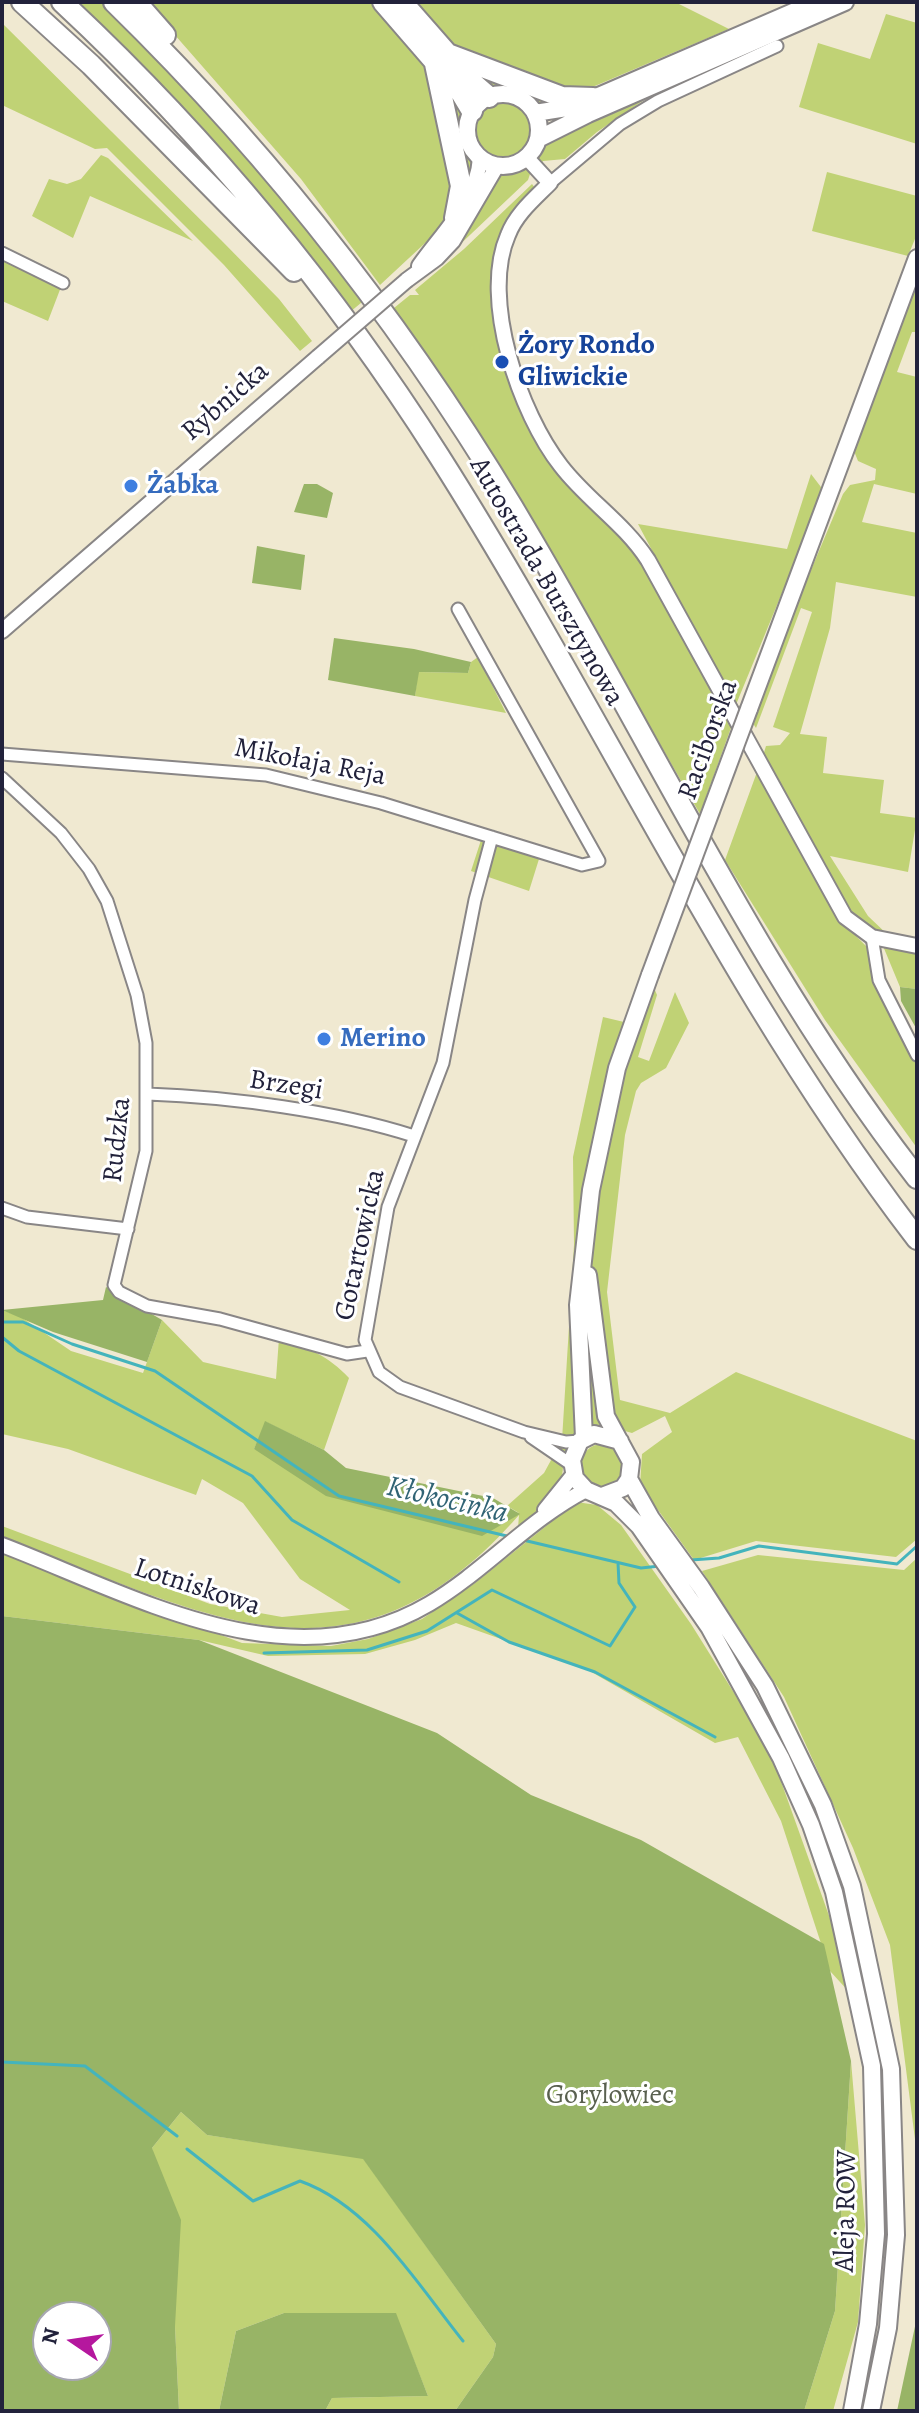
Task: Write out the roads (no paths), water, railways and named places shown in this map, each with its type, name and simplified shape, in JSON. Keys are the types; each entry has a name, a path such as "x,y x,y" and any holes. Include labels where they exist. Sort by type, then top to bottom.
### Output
{"highway":[{"path":"22,2 91,65 361,340"},
{"name":"Autostrada Bursztynowa","path":"62,2 129,67 232,177 361,340 504,562 764,1016 863,1168 917,1239"},
{"name":"Autostrada Bursztynowa","path":"114,2 245,137 370,292 477,450 795,999 890,1144 917,1178"},
{"path":"136,2 207,83 245,137"},
{"path":"383,2 441,59 489,97"},
{"path":"402,2 472,111"},
{"path":"441,59 562,97 593,98"},
{"path":"441,59 461,186 455,218"}],"main road":[{"path":"535,113 573,107 816,2"},
{"path":"538,139 535,113 525,101 512,95 489,97 472,111 467,125 468,139 480,158 497,166 513,165 527,158 538,139 588,114 845,2"},
{"name":"Raciborska","path":"582,1439 578,1305 591,1190 604,1119 623,1051 917,258"},
{"name":"Raciborska","path":"585,1250 605,1411 611,1429 620,1441"},
{"path":"604,1435 620,1441 630,1457 629,1479 623,1488 594,1493 573,1469 573,1453 582,1439 604,1435"},
{"name":"Aleja ROW","path":"629,1479 765,1686 823,1805 852,1886 891,2069 896,2235 888,2328 871,2411"},
{"name":"Aleja ROW","path":"594,1493 616,1503 649,1540 709,1627 781,1758 811,1825 834,1892 872,2066 876,2234 868,2324 852,2411"}],"street":[{"path":"777,46 658,101 620,124 550,183 515,221 503,248 501,266 505,346 534,420 560,466 621,524 648,560 845,917 872,937 917,946"},
{"name":"Rybnicka","path":"409,278 466,203 479,172 480,158"},
{"path":"527,158 550,183"},
{"name":"Rybnicka","path":"2,631 409,278 437,258 460,233 497,166"},
{"path":"2,253 63,283"},
{"name":"Mikołaja Reja","path":"2,754 266,775 381,803 582,865 599,861 458,609"},
{"name":"Rudzka","path":"2,778 61,833 89,869 107,901 137,995 146,1043 148,1094 145,1164 114,1280 119,1292 135,1302 249,1326 347,1354 367,1351"},
{"name":"Gotartowicka","path":"492,837 477,892 446,1052 388,1207 365,1323 367,1351 379,1372 400,1387 524,1432 566,1442 582,1439"},
{"path":"872,937 879,980 917,1055"},
{"name":"Brzegi","path":"148,1094 269,1107 365,1123 414,1136"},
{"path":"2,1208 27,1217 128,1229"},
{"name":"Gotartowicka","path":"524,1432 573,1469"},
{"name":"Lotniskowa","path":"2,1545 200,1621 243,1633 292,1639 336,1636 395,1621 430,1604 494,1557 540,1517 573,1469"},
{"name":"Lotniskowa","path":"540,1517 594,1493"}],"waterway":[{"name":"Kłokocinka","path":"2,1322 23,1322 72,1344 155,1371 339,1496 511,1537"},
{"path":"2,1337 19,1351 252,1476 292,1520 399,1582"},
{"name":"Kłokocinka","path":"523,1540 641,1568 660,1566"},
{"name":"Kłokocinka","path":"691,1560 719,1558 759,1546 897,1564 917,1546"},
{"path":"264,1653 367,1650 427,1631 492,1590 610,1646 635,1607 619,1583 618,1563"},
{"path":"457,1613 509,1642 595,1672 715,1737"},
{"path":"2,2062 85,2066 177,2136"},
{"path":"187,2149 253,2201 300,2181 326,2193 349,2209 391,2249 463,2341"}],"place":[{"name":"Żory Rondo Gliwickie","path":"502,362"},
{"name":"Żabka","path":"131,486"},
{"name":"Merino","path":"324,1039"}],"park label":[{"name":"Gorylowiec","path":"610,2096"}]}
